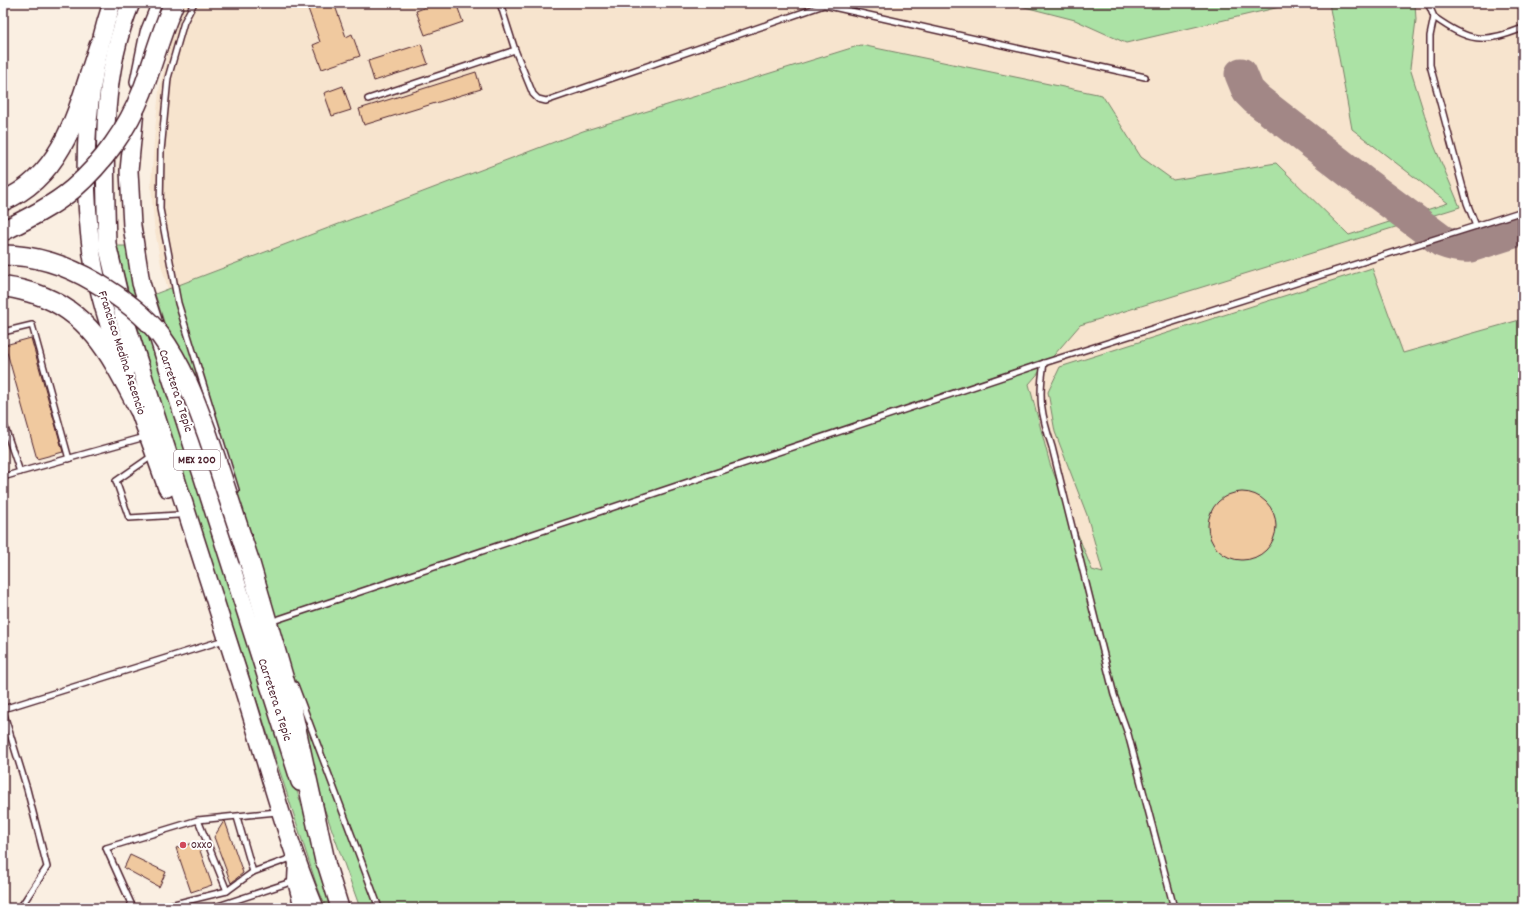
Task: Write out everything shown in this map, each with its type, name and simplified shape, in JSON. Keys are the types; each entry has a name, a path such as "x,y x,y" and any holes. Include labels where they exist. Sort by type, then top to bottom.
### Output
{"highway":[{"name":"Francisco Medina Ascencio","path":"112,3 99,46 92,82 86,150 87,203 92,256 104,311 148,436 178,515 214,596"},
{"name":"Carretera a Tepic","path":"131,3 112,64 105,141 107,244 124,316 214,596 280,812 296,859 299,880 315,908"},
{"name":"Carretera a Tepic","path":"161,3 149,33 140,75 132,125 129,171 132,226 141,283 340,908"},
{"path":"3,231 48,207 73,189 95,167 115,142 141,94 174,3"},
{"path":"3,201 25,189 39,177 50,166 59,153 69,134 99,46"},
{"path":"3,255 48,262 79,273 109,290 139,313 159,334 176,359 190,386 221,473 249,560 289,697 325,861"},
{"path":"3,287 45,297 73,312 88,326 103,345 118,368 139,409"}],"main road":[{"path":"299,880 302,908"}],"lane":[{"path":"194,3 184,22 168,78 161,151 160,209 178,303 238,498"},
{"path":"500,3 515,50 533,94 546,101 826,4 1145,77"},
{"path":"1428,3 1434,18 1430,36 1430,65 1466,203 1476,226"},
{"path":"1434,18 1453,30 1468,37 1485,38 1505,35 1523,28"},
{"path":"368,99 515,50"},
{"path":"276,620 1044,363 1523,211"},
{"path":"3,332 32,325 69,458"},
{"path":"1044,363 1040,384 1040,400 1045,426 1052,447 1114,695 1128,734 1174,908"},
{"path":"3,422 20,472"},
{"path":"3,477 148,436"},
{"path":"155,454 116,481 129,518 178,515"},
{"path":"273,612 278,627"},
{"path":"20,908 47,867 27,789 3,710 227,639"},
{"path":"293,679 379,908"},
{"path":"133,908 106,848 198,820 280,812"},
{"path":"237,817 253,872"},
{"path":"198,820 227,892"},
{"path":"158,908 227,892 253,872 296,859"},
{"path":"212,908 299,880"}],"shaded area":[{"path":"185,3 1523,3 1523,908 173,307 161,265 154,225 151,184 159,91 170,42"}],"green space":[{"path":"1009,3 1297,3 1126,43 1075,20"},
{"path":"1329,3 1415,3 1416,20 1410,68 1434,145 1460,207 1080,325 1029,384 1050,464 1092,570 1103,573 1087,515 1055,432 1048,392 1060,367 1372,268 1403,353 1523,319 1523,908 360,908 294,724 155,294 583,131 861,45 1102,95 1141,157 1173,180 1276,163 1349,235 1448,203 1352,129"},
{"path":"117,246 126,246 183,441 335,908 326,908 316,883 170,433 134,314"}],"building":[{"path":"306,3 334,3 346,37 352,34 360,56 322,69 313,45 320,42"},
{"path":"422,3 456,3 463,22 425,35 416,11 424,8"},
{"path":"421,44 428,64 374,81 368,61"},
{"path":"476,72 481,89 364,125 359,109"},
{"path":"343,86 351,110 332,116 324,93"},
{"path":"31,338 63,452 37,459 5,345"},
{"path":"1235,492 1249,492 1261,497 1271,507 1276,519 1276,533 1271,545 1261,555 1249,560 1235,560 1223,555 1213,545 1208,533 1208,519 1213,507 1223,497"},
{"path":"224,821 243,873 231,883 214,837"},
{"path":"197,842 212,885 191,892 176,848"},
{"path":"130,855 166,872 159,887 124,868"}],"taxiway":[{"path":"1241,74 1248,91 1256,99 1364,183 1442,241 1449,244 1470,246 1523,229"}],"place":[{"name":"oxxo","path":"183,845"}]}
